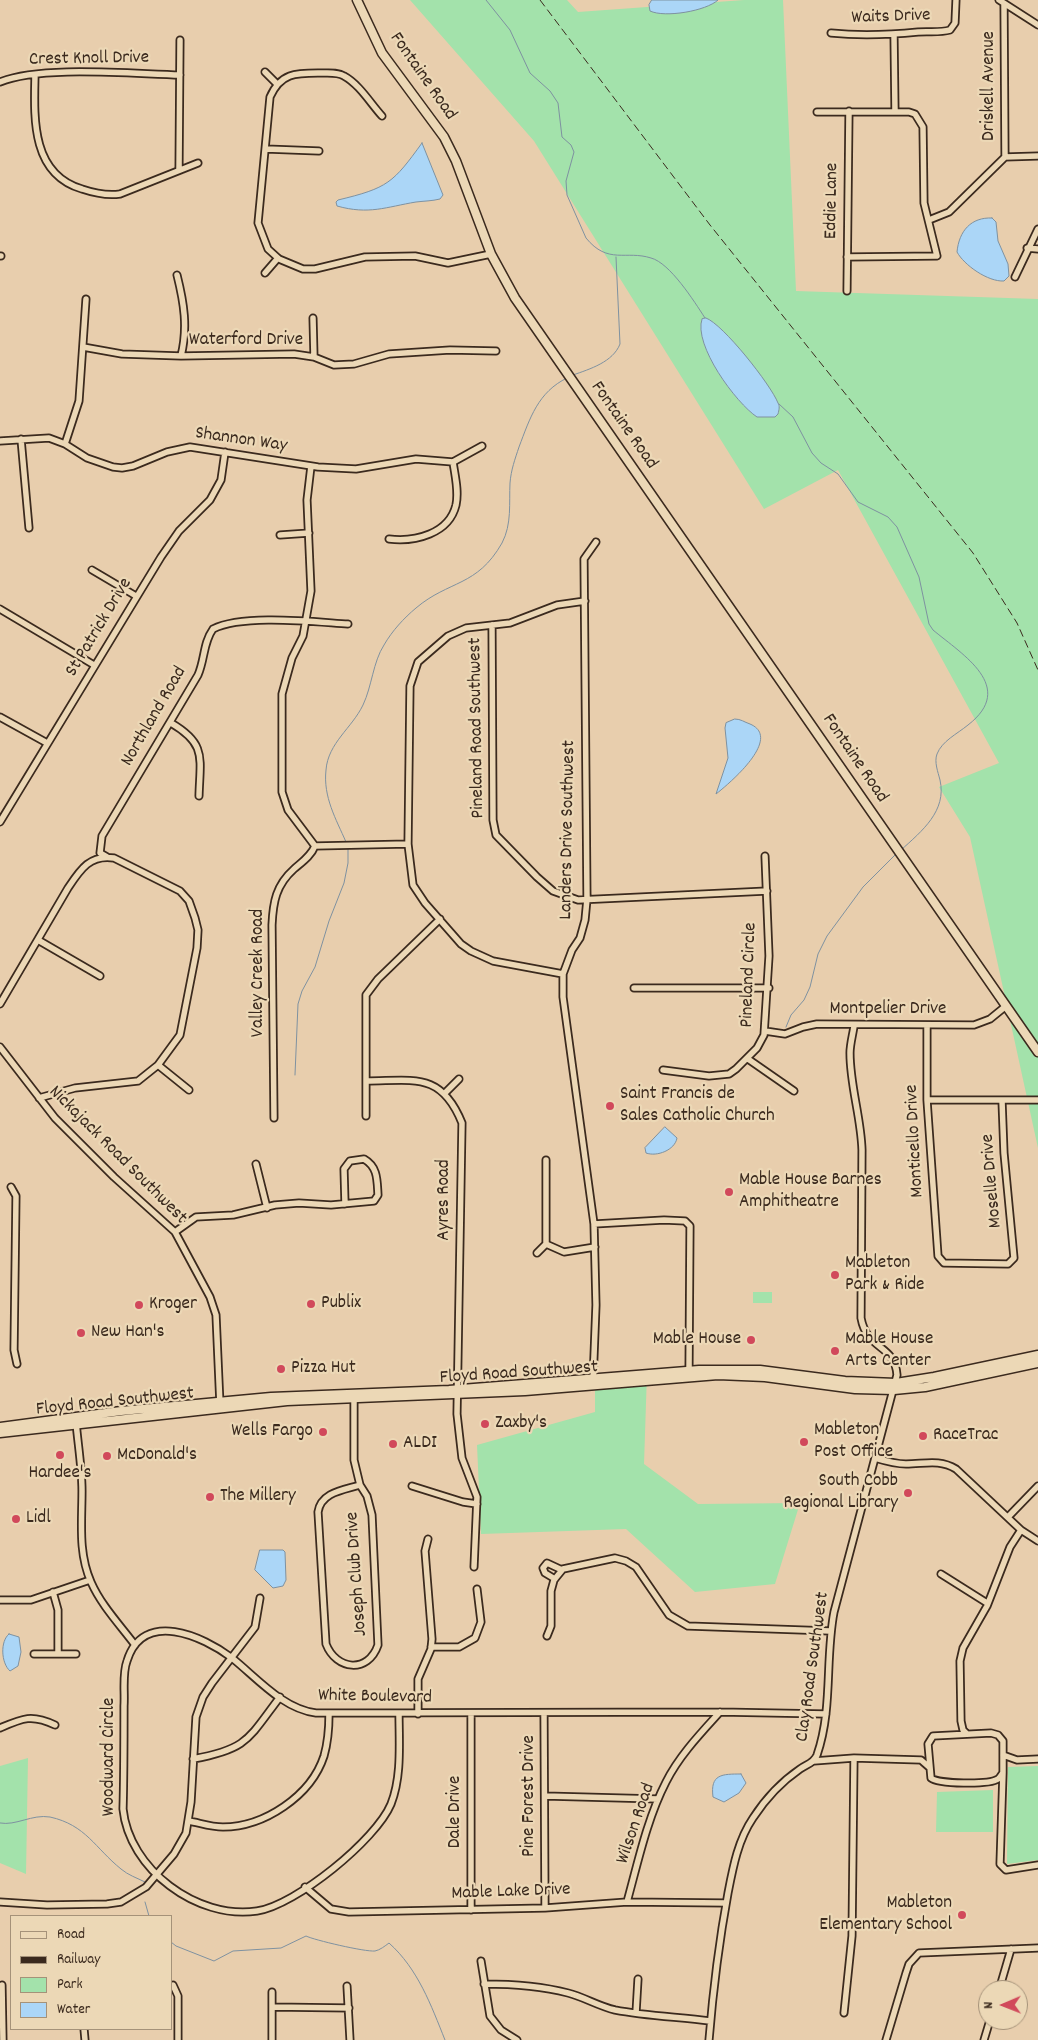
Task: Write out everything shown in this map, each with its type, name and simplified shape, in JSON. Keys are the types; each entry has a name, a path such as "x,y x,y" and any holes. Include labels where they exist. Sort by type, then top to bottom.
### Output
{"main road":[{"name":"Fontaine Road","path":"357,0 382,53 444,137 456,161 491,254 515,298 1038,1052"},
{"name":"Floyd Road Southwest","path":"593,1383 689,1370 753,1370 895,1386 1038,1355"},
{"name":"Floyd Road Southwest","path":"220,1405 354,1400 593,1383 744,1375 855,1389 931,1385 1038,1363"},
{"name":"Floyd Road Southwest","path":"0,1426 220,1405 278,1396 458,1392"},
{"name":"Floyd Road Southwest","path":"0,1433 76,1420"}],"street":[{"name":"Waits Drive","path":"831,33 858,37 864,34 894,35 952,29 955,23 956,0"},
{"path":"1002,2 1038,25"},
{"name":"Driskell Avenue","path":"930,220 949,212 1005,156 1002,2"},
{"path":"894,35 895,112"},
{"path":"179,170 180,40"},
{"path":"265,72 277,84"},
{"name":"Crest Knoll Drive","path":"0,82 13,77 79,73 180,75"},
{"path":"382,116 349,80 338,74 300,73 290,76 277,84 270,97 258,223 268,249 278,258 302,269 315,269 365,257 415,256 448,263 491,254"},
{"path":"35,75 34,118 40,149 46,162 62,180 73,186 111,195 131,190 198,163"},
{"path":"817,112 849,111 915,114 923,127 924,203 930,220 937,256 847,257"},
{"name":"Eddie Lane","path":"847,291 849,111"},
{"path":"266,149 319,151"},
{"path":"1005,156 1038,156"},
{"path":"1015,277 1027,248 1038,229"},
{"path":"1027,248 1038,249"},
{"path":"264,273 278,258"},
{"path":"177,275 185,320 185,340 181,356"},
{"path":"65,444 79,401 86,299"},
{"path":"313,318 314,356"},
{"name":"Waterford Drive","path":"83,347 122,354 181,356 273,353 314,356 334,365 346,365 389,354 450,350 496,351"},
{"name":"Shannon Way","path":"0,441 48,438 65,444 87,458 113,467 122,468 133,466 167,452 190,447 311,466 356,469 416,459 453,462"},
{"path":"21,439 28,528"},
{"path":"389,539 429,535 444,525 456,506 457,489 453,462 482,446"},
{"name":"St Patrick Drive","path":"0,822 136,596 179,531 210,500 221,480 225,452"},
{"path":"311,466 307,500 311,591 303,636 284,682 282,694 282,792 288,810 315,846 408,844"},
{"path":"280,535 309,533"},
{"name":"Landers Drive Southwest","path":"593,1383 596,1305 594,1224 563,997 563,974 572,950 580,938 585,920 587,899 584,559 596,542"},
{"path":"92,570 136,596"},
{"path":"563,974 493,961 461,944 413,885 408,844 410,686 418,662 448,636 466,628 500,625 522,619 556,604 585,601"},
{"path":"0,609 94,665"},
{"name":"Northland Road","path":"106,857 100,853 102,836 198,675 204,659 205,642 213,629 235,622 348,624"},
{"name":"Pineland Road Southwest","path":"492,625 492,805 496,835 554,891 568,898 587,899 767,891"},
{"path":"0,717 47,743"},
{"path":"171,723 192,738 197,746 200,768 199,796"},
{"name":"Valley Creek Road","path":"274,1118 272,925 274,900 288,875 307,858 315,846"},
{"name":"Pineland Circle","path":"663,1070 709,1076 729,1074 758,1048 765,1031 769,988 765,856"},
{"path":"0,1004 80,870 92,860 106,857 139,870 180,891 189,901 198,930 197,948 180,1035 158,1065 138,1081 74,1088 39,1098"},
{"path":"366,1116 366,995 378,979 440,919"},
{"path":"38,940 100,976"},
{"path":"634,988 769,988"},
{"name":"Montpelier Drive","path":"765,1031 785,1034 814,1025 980,1024 990,1019 1006,1006"},
{"name":"Monticello Drive","path":"927,1025 927,1100 938,1256 944,1263 1008,1264 1014,1258"},
{"path":"854,1026 850,1052 852,1085 861,1122 862,1318 866,1334 892,1358 897,1370 895,1386"},
{"name":"Nickajack Road Southwest","path":"0,1047 39,1098 95,1158 175,1232 210,1297 216,1315 220,1405"},
{"path":"748,1058 794,1091"},
{"path":"158,1065 189,1090"},
{"path":"445,1093 459,1079"},
{"name":"Ayres Road","path":"366,1081 420,1081 433,1084 445,1093 456,1107 462,1123 458,1392 461,1453 477,1504"},
{"path":"927,1100 1038,1100"},
{"name":"Moselle Drive","path":"1002,1101 1004,1153 1014,1258"},
{"path":"175,1232 196,1217 233,1215 300,1203 345,1204 374,1201 377,1198 374,1168 364,1160 350,1161 344,1169 345,1204"},
{"path":"537,1253 546,1244 546,1160"},
{"path":"256,1164 267,1208"},
{"path":"11,1187 16,1196 14,1350 17,1364"},
{"path":"594,1224 664,1220 685,1221 690,1226 689,1370"},
{"path":"546,1244 564,1252 595,1247"},
{"name":"Clay Road Southwest","path":"708,2040 718,1946 736,1855 752,1819 776,1788 814,1761 826,1714 830,1631 874,1458 895,1386"},
{"name":"Joseph Club Drive","path":"354,1400 354,1460 360,1485 367,1496 372,1515 378,1646 371,1659 365,1663 350,1665 336,1660 326,1644 318,1512 320,1503 325,1497 360,1485"},
{"path":"76,1420 82,1489 81,1538 83,1558 90,1580 105,1606 135,1645"},
{"path":"874,1458 900,1464 935,1461 948,1464 956,1469 1022,1530 1038,1540"},
{"path":"412,1486 443,1494 463,1502 477,1504 474,1567"},
{"path":"1008,1517 1038,1486"},
{"path":"967,1734 963,1730 961,1721 960,1661 963,1648 987,1604 1010,1546 1022,1530"},
{"path":"418,1714 418,1679 431,1646 425,1551 428,1539"},
{"path":"547,1636 551,1626 551,1591 555,1579 562,1570 570,1566 615,1558 626,1561 636,1567 669,1615 688,1626 830,1631"},
{"path":"555,1579 546,1573 543,1568 547,1563 562,1570"},
{"path":"941,1574 987,1604"},
{"path":"0,1600 31,1600 90,1580"},
{"path":"431,1646 459,1648 475,1638 481,1622 478,1589"},
{"path":"53,1592 58,1610 58,1654"},
{"path":"0,1902 47,1905 121,1902 146,1887 181,1843 189,1820 194,1727 203,1697 255,1627 260,1598"},
{"name":"White Boulevard","path":"135,1645 153,1634 175,1630 201,1638 232,1658 280,1697 306,1712 329,1714 720,1712 826,1714"},
{"name":"Woodward Circle","path":"135,1645 125,1667 124,1821 132,1842 143,1860 170,1886 200,1903 240,1912 272,1907 293,1897 354,1850 383,1820 396,1786 399,1714"},
{"path":"34,1654 76,1654"},
{"path":"193,1759 222,1754 238,1747 248,1739 280,1697"},
{"name":"Wilson Road","path":"628,1902 658,1799 667,1780 694,1740 720,1712"},
{"name":"Pine Forest Drive","path":"544,1713 545,1908"},
{"path":"189,1820 211,1826 239,1825 270,1814 292,1800 307,1785 324,1757 329,1714"},
{"name":"Dale Drive","path":"471,1714 471,1910"},
{"path":"0,1728 27,1718 39,1718 55,1725"},
{"path":"953,1734 958,1731 961,1721"},
{"path":"1003,1795 995,1783 936,1782 931,1778 929,1768 929,1739 933,1736 953,1734 998,1735 1003,1741 1003,1795 1000,1864 1004,1869 1038,1865"},
{"path":"921,1760 928,1751"},
{"path":"1003,1755 1017,1760"},
{"path":"814,1761 854,1758 921,1760 929,1768"},
{"path":"844,2013 852,1936 854,1758"},
{"path":"1003,1765 1017,1760 1038,1759"},
{"path":"989,1782 998,1779 1003,1773"},
{"path":"545,1796 658,1799"},
{"name":"Mable Lake Drive","path":"305,1887 323,1903 340,1911 370,1913 545,1908 628,1902 726,1903"},
{"path":"886,2040 906,1973 910,1964 919,1953 1038,1948"},
{"path":"1001,1980 1011,1949"},
{"path":"481,1961 490,2016 501,2030 517,2040"},
{"path":"636,2013 638,1979"},
{"path":"484,1984 508,1984 552,1990 570,1993 596,2005 636,2013 710,2021"},
{"path":"2,1985 3,2040"},
{"path":"173,1985 178,1996 178,2040"},
{"path":"347,1986 350,2040"},
{"path":"272,1992 272,2040"},
{"path":"272,2008 349,2008"}],"green space":[{"path":"410,0 567,0 578,12 744,0 783,0 796,291 1038,299 1038,1148 970,837 939,787 999,763 838,470 764,509 534,141"},
{"path":"753,1292 772,1292 772,1303 753,1303"},
{"path":"647,1373 644,1464 698,1504 800,1503 775,1584 695,1592 626,1529 481,1534 477,1445 595,1412 595,1377"},
{"path":"28,1758 26,1874 0,1863 0,1766"},
{"path":"1038,1766 1038,1860 1007,1864 1008,1767"},
{"path":"993,1790 993,1832 936,1832 937,1792"}],"water":[{"path":"652,0 718,0 695,10 665,14 650,11 649,5"},
{"path":"422,143 443,195 440,199 368,210 348,209 337,206 336,202 338,200 368,192 388,182 404,167"},
{"path":"992,218 996,222 998,241 1008,264 1009,276 1004,281 991,279 977,272 957,252 960,238 967,227 978,220"},
{"path":"706,318 723,331 746,356 774,394 779,405 778,414 775,417 757,417 748,410 728,387 710,358 704,343 701,330 702,319"},
{"path":"735,719 750,724 759,731 761,739 751,760 742,771 716,794 728,758 726,723"},
{"path":"665,1127 677,1138 676,1142 665,1152 646,1153 645,1148"},
{"path":"260,1550 283,1550 285,1552 286,1580 283,1586 273,1588 255,1570"},
{"path":"9,1634 19,1637 21,1652 18,1666 10,1671 3,1658 4,1642"},
{"path":"728,1774 741,1774 746,1783 739,1793 724,1802 713,1797 713,1784 719,1777"}],"waterway":[{"path":"486,0 510,30 530,73 550,91 558,103 562,137 571,145 574,152 566,181 567,195 586,238 594,246 610,254 642,256 658,261 674,275 705,318"},
{"path":"573,375 607,360 620,344 616,257"},
{"path":"346,842 331,808 326,789 326,770 331,752 363,705 380,652 394,630 428,599 473,576 483,568 502,543 509,521 512,469 527,426 542,398 557,384 567,378"},
{"path":"779,404 793,417 812,453 821,463 838,474 858,502 888,517 897,527 919,577 929,624 933,630 970,661 980,673 986,685 987,698 982,711 968,725 946,741 937,754 936,764 941,791 936,811 924,828 901,850"},
{"path":"295,1075 298,1004 302,991 315,967 329,921 344,883 348,863 348,848"},
{"path":"786,1027 791,1015 804,1000 810,987 818,954 827,936 863,887 896,854"},
{"path":"0,1823 12,1823 43,1817 62,1821 81,1831 124,1871 145,1882"},
{"path":"145,1902 149,1915"},
{"path":"172,1943 214,1961 233,1951 281,1948 306,1936 369,1951 379,1950 389,1943 408,1964 423,1988 445,2040"}],"railway":[{"path":"540,0 710,225 973,553 1017,623 1038,670"}],"place":[{"name":"Saint Francis de Sales Catholic Church","path":"610,1106"},
{"name":"Mable House Barnes Amphitheatre","path":"729,1192"},
{"name":"Mableton Park & Ride","path":"835,1275"},
{"name":"Publix","path":"311,1304"},
{"name":"Kroger","path":"139,1305"},
{"name":"New Han's","path":"81,1333"},
{"name":"Mable House","path":"751,1340"},
{"name":"Mable House Arts Center","path":"835,1351"},
{"name":"Pizza Hut","path":"281,1369"},
{"name":"Zaxby's","path":"485,1424"},
{"name":"Wells Fargo","path":"323,1432"},
{"name":"RaceTrac","path":"923,1436"},
{"name":"Mableton Post Office","path":"804,1442"},
{"name":"ALDI","path":"393,1444"},
{"name":"Hardee's","path":"60,1455"},
{"name":"McDonald's","path":"107,1456"},
{"name":"South Cobb Regional Library","path":"908,1493"},
{"name":"The Millery","path":"210,1497"},
{"name":"Lidl","path":"16,1519"},
{"name":"Mableton Elementary School","path":"962,1915"}]}
